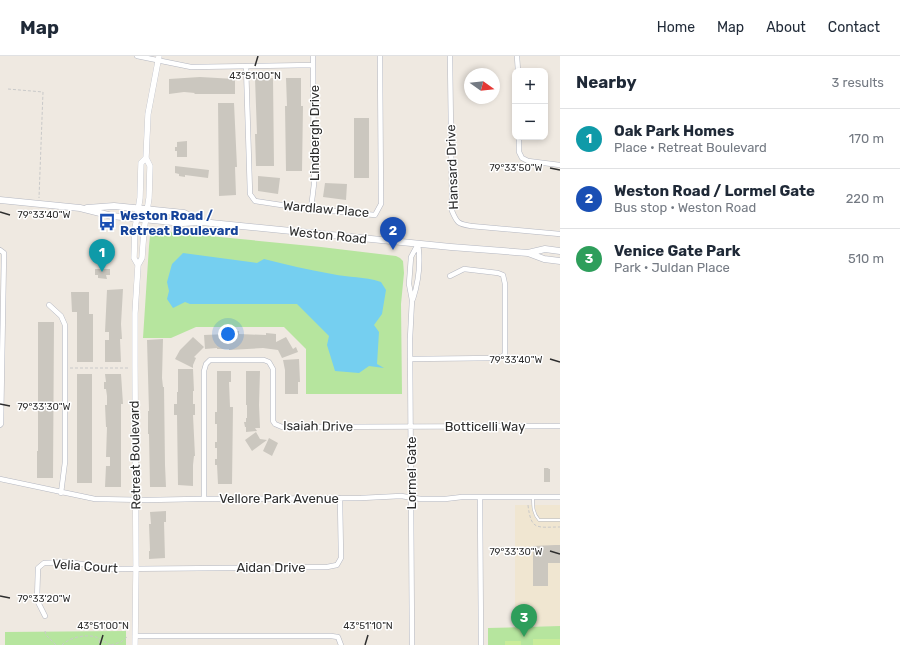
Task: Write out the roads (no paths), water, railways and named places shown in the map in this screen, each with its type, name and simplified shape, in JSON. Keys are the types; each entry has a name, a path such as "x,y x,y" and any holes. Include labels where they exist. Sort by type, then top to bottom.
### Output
{"main road":[{"name":"Weston Road","path":"0,200 80,208 112,216 183,223 201,222 418,244 528,253 544,259 560,261"},
{"name":"Weston Road","path":"80,208 114,206 184,213 201,222"},
{"name":"Weston Road","path":"528,253 545,249 560,251"}],"street":[{"path":"138,56 159,58 191,67 313,66"},
{"name":"Lindbergh Drive","path":"311,209 314,184 313,56"},
{"name":"Wardlaw Place","path":"246,66 250,194 255,201 311,209 375,215 381,204 380,56"},
{"name":"Hansard Drive","path":"450,56 452,211 455,220 460,224 471,226 560,234"},
{"path":"517,56 518,68"},
{"path":"146,158 150,98 159,58"},
{"path":"519,140 519,152 522,158 528,161 560,165"},
{"name":"Retreat Boulevard","path":"135,645 135,335 138,265 142,258 149,198 150,166 146,158 141,163 134,258 138,265"},
{"name":"Lormel Gate","path":"412,645 410,359 412,300 409,284 411,257 418,244"},
{"name":"Lormel Gate","path":"412,300 418,284 420,258 418,244"},
{"path":"0,250 4,253 0,425"},
{"path":"410,359 497,358 505,354 505,284 503,275 498,272 464,269 450,276"},
{"path":"49,305 61,316 64,325 65,462 60,492"},
{"name":"Isaiah Drive","path":"204,499 204,371 206,364 210,360 264,360 269,362 273,369 273,421 278,427 411,427"},
{"name":"Botticelli Way","path":"411,427 560,426"},
{"name":"Vellore Park Avenue","path":"0,479 94,499 175,500 395,496 421,499 445,499 560,496"},
{"path":"480,497 481,645"},
{"name":"Aidan Drive","path":"136,568 327,567 337,565 341,558 340,498"},
{"name":"Velia Court","path":"45,616 37,600 38,568 44,563 68,562 110,568 136,568"},
{"path":"135,636 331,636 338,637 341,645"}],"lane":[{"path":"533,497 534,514 539,520 560,520"}],"water":[{"path":"183,253 257,263 264,259 315,271 381,282 386,290 382,314 374,325 379,332 377,364 384,368 369,366 359,373 335,371 327,345 329,336 297,304 190,304 185,302 173,308 167,299 169,291 167,282 172,264"}],"place":[{"name":"Weston Road / Retreat Boulevard","path":"107,222"},
{"name":"Weston Road / Lormel Gate","path":"393,250"},
{"name":"Oak Park Homes","path":"102,272"},
{"name":"Venice Gate Park","path":"524,637"}]}
